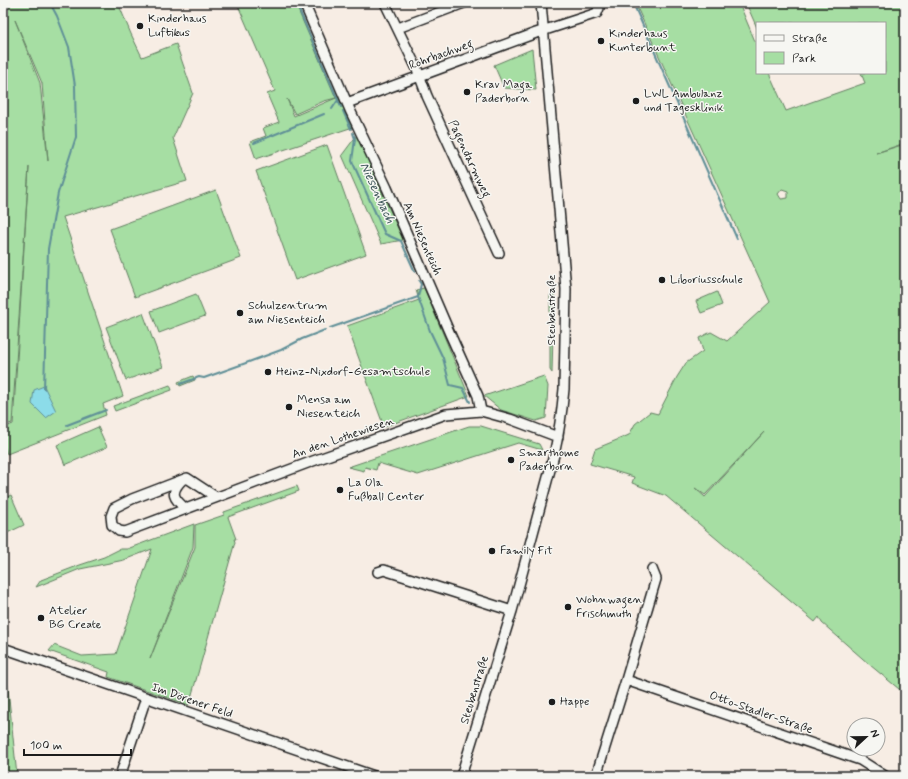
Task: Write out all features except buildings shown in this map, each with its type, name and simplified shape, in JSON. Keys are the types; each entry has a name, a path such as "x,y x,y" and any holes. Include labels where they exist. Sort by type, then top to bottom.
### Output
{"street":[{"name":"Am Niesenteich","path":"304,3 478,396 481,411"},
{"name":"Pagendarmweg","path":"385,3 420,76 427,96 499,252"},
{"path":"398,28 464,3"},
{"name":"Steubenstraße","path":"462,776 512,611 558,437 564,389 566,289 541,3"},
{"name":"Rohrbachweg","path":"347,103 543,31 597,13 599,3"},
{"path":"481,411 510,419 558,437"},
{"name":"An den Lothewiesen","path":"183,479 132,499 114,508 111,516 112,525 119,531 125,532 186,508 446,414 481,411"},
{"path":"186,508 175,499 174,494 178,484 183,479 187,478 216,497"},
{"path":"596,776 656,579 652,569"},
{"path":"378,572 384,570 512,611"},
{"name":"Im Dörener Feld","path":"3,648 374,776"},
{"name":"Otto-Stadler-Straße","path":"626,680 860,760 885,776"},
{"path":"120,776 146,698"}],"green space":[{"path":"3,3 118,3 142,57 176,44 193,93 173,138 187,181 63,217 123,396 103,404 106,415 7,454 3,442 3,428 13,424 29,167 12,423 3,426","holes":["15,20 42,83 48,161 40,83"]},
{"path":"237,3 295,3 336,98 340,97 353,127 256,159 250,142 266,136 263,128 279,122 267,94 275,91","holes":["336,98 294,116 287,99 295,114 324,101"]},
{"path":"635,3 739,3 756,44 756,74 769,74 786,111 865,83 861,74 886,74 886,22 756,22 756,26 746,3 905,3 905,143 876,153 905,144 905,694 822,623 819,617 815,622 666,496 632,483 634,477 590,464 595,449 629,435 635,424 650,412 658,414 686,363 703,351 699,338 711,332 727,341 770,302","holes":["782,189 788,191 788,198 781,199 778,194","764,432 705,497 695,488 705,495"]},
{"path":"532,49 536,90 504,88 494,65"},
{"path":"357,135 403,240 381,244 342,155"},
{"path":"327,145 366,254 295,280 256,171"},
{"path":"216,190 241,258 135,297 110,229"},
{"path":"424,288 469,396 384,427 347,326 419,300 416,290"},
{"path":"717,292 722,305 701,313 696,301"},
{"path":"554,293 552,373 550,370 550,295"},
{"path":"196,294 205,316 159,333 151,311"},
{"path":"143,313 163,367 126,380 106,327"},
{"path":"193,376 195,380 180,386 178,382"},
{"path":"544,376 548,386 546,418 536,421 501,410 484,396"},
{"path":"170,385 172,390 115,411 113,406"},
{"path":"469,426 481,426 539,444 542,450 518,443 418,475 378,463 376,470 365,467 364,471 348,467"},
{"path":"98,427 107,447 65,465 57,445"},
{"path":"297,486 299,491 228,517 236,539 234,539 235,542 189,705 108,677 109,672 49,651 54,645 82,656 116,654 152,549 124,560 80,569 36,587 41,580 104,557 120,549 127,549 194,524 193,547 150,659 195,547 195,525 224,515 224,512"},
{"path":"11,495 24,525 3,535 3,499"},
{"path":"3,659 5,660 17,776 3,776"}],"water":[{"path":"44,386 56,411 46,418 32,404 34,390"}],"waterway":[{"path":"44,389 48,249 58,193 76,137 75,86 69,47 57,16 50,3"},
{"name":"Niesenbach","path":"296,3 341,107"},
{"path":"633,3 737,239"},
{"path":"332,109 338,100"},
{"name":"Niesenbach","path":"343,111 351,129"},
{"path":"254,143 324,114"},
{"name":"Niesenbach","path":"353,133 355,139 352,161 385,234 401,241 415,272"},
{"name":"Niesenbach","path":"419,281 421,284 418,297 430,331 443,358 450,385 463,388 470,402"},
{"path":"330,328 418,297"},
{"path":"180,384 199,377 204,378 281,350 302,339 325,330"},
{"path":"67,425 106,410"}],"place":[{"name":"Kinderhaus Luftikus","path":"140,26"},
{"name":"Kinderhaus Kunterbunt","path":"601,41"},
{"name":"Krav Maga Paderborn","path":"467,92"},
{"name":"LWL Ambulanz und Tagesklinik","path":"636,101"},
{"name":"Liboriusschule","path":"662,280"},
{"name":"Schulzentrum am Niesenteich","path":"240,313"},
{"name":"Heinz-Nixdorf-Gesamtschule","path":"268,372"},
{"name":"Mensa am Niesenteich","path":"289,407"},
{"name":"Smarthome Paderborn","path":"511,460"},
{"name":"La Ola Fußball Center","path":"340,490"},
{"name":"Family Fit","path":"492,551"},
{"name":"Wohnwagen Frischmuth","path":"568,607"},
{"name":"Atelier BG Create","path":"41,618"},
{"name":"Happe","path":"552,702"}]}
